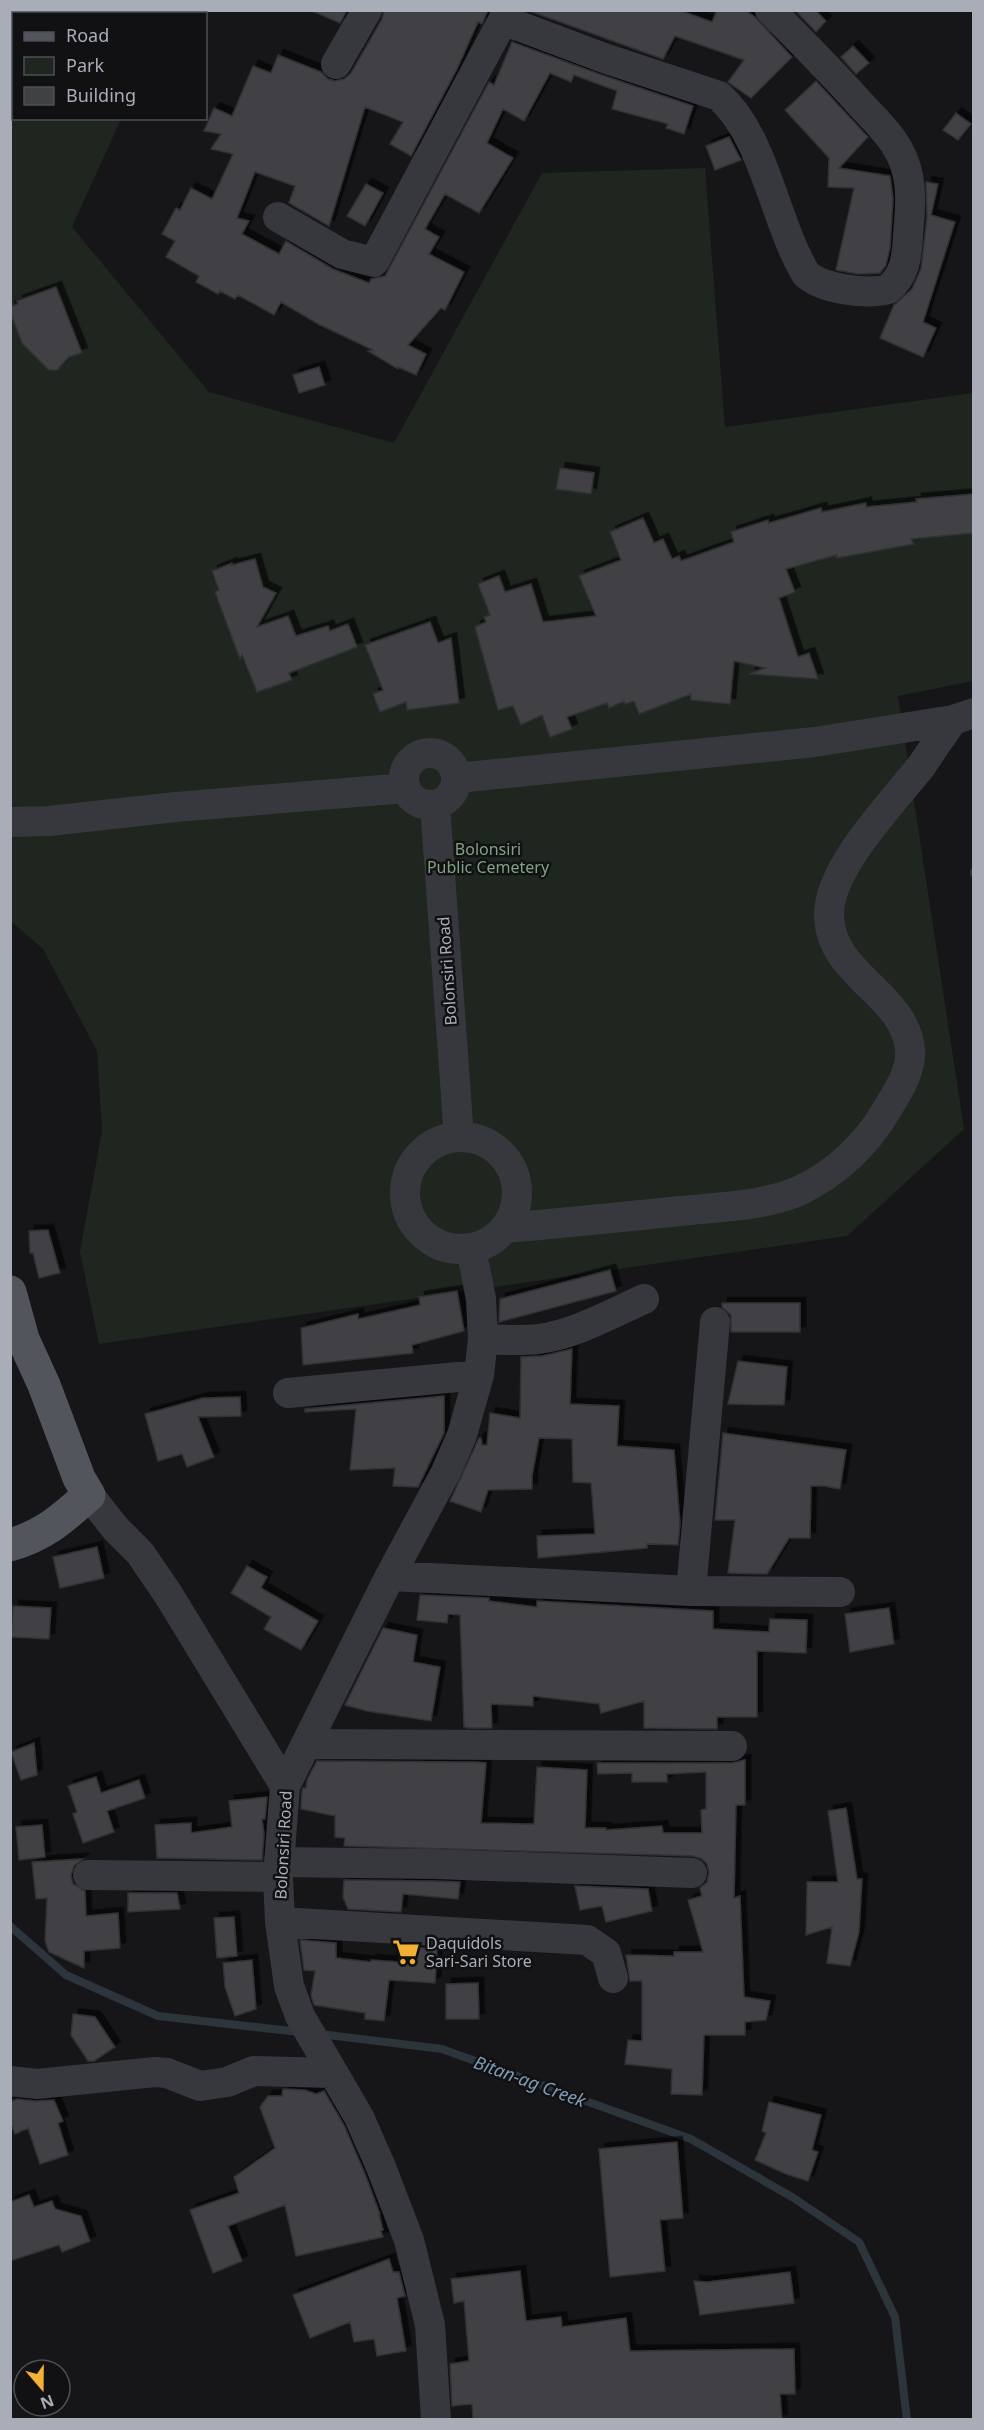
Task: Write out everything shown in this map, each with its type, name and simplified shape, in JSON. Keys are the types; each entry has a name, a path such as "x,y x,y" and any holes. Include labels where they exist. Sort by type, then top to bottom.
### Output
{"main road":[{"path":"10,1292 23,1339 48,1396 79,1478 89,1495 53,1527 40,1535 10,1545"}],"street":[{"path":"336,64 367,10"},
{"path":"278,217 342,254 374,262 505,15 604,58 719,96 732,107 744,129 806,274 820,283 864,292 888,289 902,276 908,238 910,197 905,163 884,129 828,67 770,10"},
{"path":"457,778 816,742 963,717"},
{"path":"505,1228 752,1204 799,1191 838,1168 875,1128 903,1084 910,1050 903,1024 881,997 847,964 832,938 829,912 838,879 865,835 963,717"},
{"path":"426,753 443,756 451,762 457,778 451,796 435,805 426,805 410,796 406,788 405,770 417,756 426,753"},
{"path":"10,822 49,821 188,806 406,788"},
{"name":"Bolonsiri Road","path":"435,805 459,1137"},
{"path":"459,1137 475,1139 490,1145 502,1155 511,1168 516,1184 517,1200 513,1215 505,1228 493,1239 471,1248 447,1247 432,1241 420,1231 411,1218 406,1203 405,1188 410,1172 418,1159 429,1148 459,1137"},
{"name":"Bolonsiri Road","path":"436,2420 430,2325 409,2240 363,2127 300,2016 289,1986 280,1922 279,1870 285,1786 390,1576 446,1472 462,1435 479,1375 483,1339 481,1299 471,1248"},
{"path":"483,1339 512,1341 542,1338 568,1331 644,1299"},
{"path":"691,1591 715,1322"},
{"path":"288,1393 479,1375"},
{"path":"89,1495 116,1529 140,1553 168,1594 285,1786"},
{"path":"390,1576 691,1591 840,1592"},
{"path":"306,1744 732,1746"},
{"path":"88,1875 158,1877 434,1864 692,1873"},
{"path":"280,1922 587,1940 606,1953 613,1978"},
{"path":"10,2081 38,2084 155,2072 167,2073 200,2086 227,2082 254,2071 329,2065"}],"green space":[{"name":"Bolonsiri Public Cemetery","path":"11,11 170,11 12,12 12,120 121,120 72,227 209,392 394,443 542,173 705,168 725,427 973,393 973,681 898,696 964,1129 847,1236 99,1344 80,1252 102,1131 97,1051 43,949 11,921"}],"building":[{"path":"310,10 347,10 340,23"},
{"path":"384,10 488,10 482,24 478,22 457,69 411,156 390,144 403,122 365,107 329,226 289,203 295,186 255,172 237,218 249,221 242,234 279,254 286,241 333,269 369,283 371,279 385,276 489,82 494,85 512,42 693,106 684,134 666,128 668,124 612,109 617,91 574,75 571,82 550,73 524,121 503,109 487,143 513,158 479,213 445,194 425,229 439,237 429,254 464,272 445,310 441,308 408,345 426,354 416,375 398,367 398,369 368,351 373,350 318,324 281,302 274,315 238,295 235,299 220,291 218,294 196,282 199,276 166,257 175,241 162,234 176,208 180,210 191,188 212,199 233,154 211,149 221,134 204,131 214,108 232,116 253,66 271,73 278,55 321,72 328,79 335,81 344,79 351,73 382,19"},
{"path":"527,10 679,10 712,22 717,10 745,10 755,17 792,57 751,98 728,82 744,60 675,36 663,59"},
{"path":"795,10 815,10 826,21 816,32"},
{"path":"853,46 869,63 856,74 841,57"},
{"path":"816,81 868,137 839,168 890,176 893,199 890,248 886,265 880,273 858,274 836,270 854,188 828,187 829,158 785,110"},
{"path":"956,113 971,124 958,140 943,130"},
{"path":"729,137 741,160 715,170 706,146"},
{"path":"926,182 938,184 931,215 955,222 923,322 936,328 923,357 880,338 894,305 912,289 921,269 927,218"},
{"path":"366,184 383,193 365,226 347,216"},
{"path":"56,287 82,353 69,357 57,370 49,370 22,343 10,312 10,306 18,304 17,301"},
{"path":"319,367 325,385 299,393 293,375"},
{"path":"560,468 594,473 591,494 556,489"},
{"path":"974,494 974,533 911,539 914,544 837,558 837,555 786,569 795,592 779,598 798,657 809,653 818,679 749,674 765,668 734,661 730,704 691,700 691,694 639,714 634,701 625,704 624,701 609,708 607,703 567,717 572,729 550,737 542,715 521,725 513,706 498,710 475,627 486,622 484,617 490,615 478,584 499,576 505,592 531,584 543,622 596,616 579,576 621,560 610,532 643,518 654,543 663,539 672,559 679,556 681,561 734,542 731,532 768,520 769,523 821,508 822,512 866,503 866,507 917,502 916,499"},
{"path":"255,559 263,587 276,593 257,627 288,616 296,636 328,626 330,631 348,624 357,647 289,673 292,680 257,692 242,655 240,659 215,592 219,590 212,571 232,563 232,565"},
{"path":"430,622 438,643 451,638 459,703 407,710 406,702 380,712 373,694 383,690 365,645"},
{"path":"48,1230 60,1273 39,1278 33,1253 30,1253 29,1231"},
{"path":"610,1270 616,1291 499,1322 500,1299"},
{"path":"457,1291 464,1331 412,1345 413,1353 303,1365 301,1328 358,1314 358,1319 420,1305 419,1297"},
{"path":"722,1303 800,1303 800,1332 731,1332 731,1315 722,1307"},
{"path":"572,1349 570,1404 619,1406 617,1446 674,1450 680,1524 678,1545 647,1544 647,1548 538,1558 537,1536 595,1534 591,1483 573,1482 572,1439 539,1438 532,1489 488,1490 481,1512 450,1501 479,1438 481,1438 482,1445 487,1445 490,1413 520,1418 521,1357 542,1356"},
{"path":"738,1361 787,1367 784,1405 728,1404"},
{"path":"444,1396 444,1433 418,1487 393,1486 395,1468 350,1470 356,1409 305,1412 305,1409"},
{"path":"240,1397 241,1416 198,1417 214,1457 187,1467 182,1454 158,1461 145,1414 203,1398"},
{"path":"723,1433 846,1450 840,1489 811,1486 810,1538 789,1538 767,1574 728,1573 735,1520 715,1520"},
{"path":"97,1547 104,1578 60,1588 53,1557"},
{"path":"247,1566 267,1577 261,1588 318,1621 301,1650 264,1629 271,1617 231,1593"},
{"path":"420,1595 489,1598 489,1601 537,1607 537,1601 713,1611 713,1629 769,1632 770,1619 807,1620 806,1653 757,1651 757,1717 717,1717 717,1729 644,1728 644,1701 601,1713 599,1704 533,1696 533,1706 491,1704 492,1728 468,1728 464,1727 460,1615 448,1614 447,1623 417,1620"},
{"path":"13,1606 51,1608 49,1639 11,1637"},
{"path":"889,1608 894,1644 850,1652 845,1614"},
{"path":"383,1628 417,1635 413,1662 440,1667 431,1721 367,1711 345,1705"},
{"path":"34,1743 37,1775 21,1780 11,1752"},
{"path":"745,1760 745,1805 736,1805 734,1898 740,1896 744,1997 770,2001 766,2020 745,2022 745,2035 704,2035 702,2095 671,2094 672,2069 625,2064 628,2040 642,2041 642,1981 630,1981 626,1955 674,1956 674,1952 703,1952 688,1900 702,1896 700,1888 707,1882 709,1873 707,1864 702,1859 693,1856 344,1846 345,1838 335,1837 335,1816 301,1809 303,1788 306,1788 307,1780 317,1761 475,1762 486,1763 481,1823 534,1824 537,1767 587,1770 585,1828 606,1828 606,1830 662,1826 663,1833 702,1833 701,1810 706,1809 706,1772 667,1774 667,1782 632,1782 632,1773 598,1774 597,1763 732,1763"},
{"path":"96,1777 101,1793 139,1780 145,1798 107,1811 114,1832 83,1843 73,1814 77,1812 68,1786"},
{"path":"267,1797 265,1819 262,1819 264,1834 262,1860 157,1858 155,1825 191,1823 191,1833 232,1827 229,1801"},
{"path":"846,1808 857,1879 862,1879 859,1932 850,1966 827,1963 832,1927 806,1935 807,1882 838,1882 828,1811"},
{"path":"42,1825 45,1857 19,1860 16,1827"},
{"path":"83,1859 74,1866 71,1875 73,1884 85,1891 86,1916 118,1913 120,1948 84,1951 84,1968 49,1952 45,1941 47,1898 36,1899 32,1862"},
{"path":"344,1880 460,1882 458,1899 403,1894 401,1912 348,1909 343,1897"},
{"path":"575,1886 648,1889 652,1911 606,1922 602,1906 580,1910"},
{"path":"128,1893 177,1893 180,1909 128,1912"},
{"path":"234,1917 237,1956 217,1958 214,1918"},
{"path":"300,1940 336,1943 336,1958 371,1962 371,1960 399,1962 401,1946 437,1949 435,1983 389,1980 384,2021 365,2019 365,2013 314,2005 311,1995 315,1971 304,1970"},
{"path":"252,1960 256,2009 235,2016 225,1987 223,1963"},
{"path":"478,1983 479,2019 446,2019 446,1984"},
{"path":"73,2014 95,2017 115,2047 94,2061 88,2061 71,2035"},
{"path":"283,2089 305,2090 316,2094 324,2091 344,2125 365,2174 380,2214 383,2237 296,2256 285,2205 228,2226 242,2261 213,2273 190,2210 239,2193 234,2177 275,2148 260,2107 268,2096 282,2096"},
{"path":"17,2099 54,2100 63,2121 58,2123 68,2155 40,2164 28,2128 15,2134 10,2122 10,2102"},
{"path":"769,2102 821,2115 812,2150 818,2152 808,2181 755,2160 766,2133 762,2131"},
{"path":"677,2142 683,2218 660,2220 665,2271 610,2277 599,2149"},
{"path":"29,2195 34,2207 52,2201 55,2209 81,2216 90,2241 62,2252 59,2245 10,2261 10,2202"},
{"path":"389,2259 393,2272 399,2272 405,2296 397,2298 406,2351 377,2356 374,2339 354,2342 350,2322 310,2338 293,2295"},
{"path":"520,2271 526,2321 561,2317 562,2327 626,2318 630,2351 794,2349 795,2394 780,2394 782,2420 473,2420 472,2404 452,2406 450,2364 469,2361 464,2301 454,2303 451,2279"},
{"path":"790,2272 794,2303 700,2315 694,2281 707,2282"}],"waterway":[{"name":"Bitan-ag Creek","path":"10,1926 66,1975 158,2016 299,2032"},
{"name":"Bitan-ag Creek","path":"320,2034 442,2049 691,2139 792,2197 859,2242 895,2317 907,2420"}],"place":[{"name":"Daquidols Sari-Sari Store","path":"406,1952"}]}
